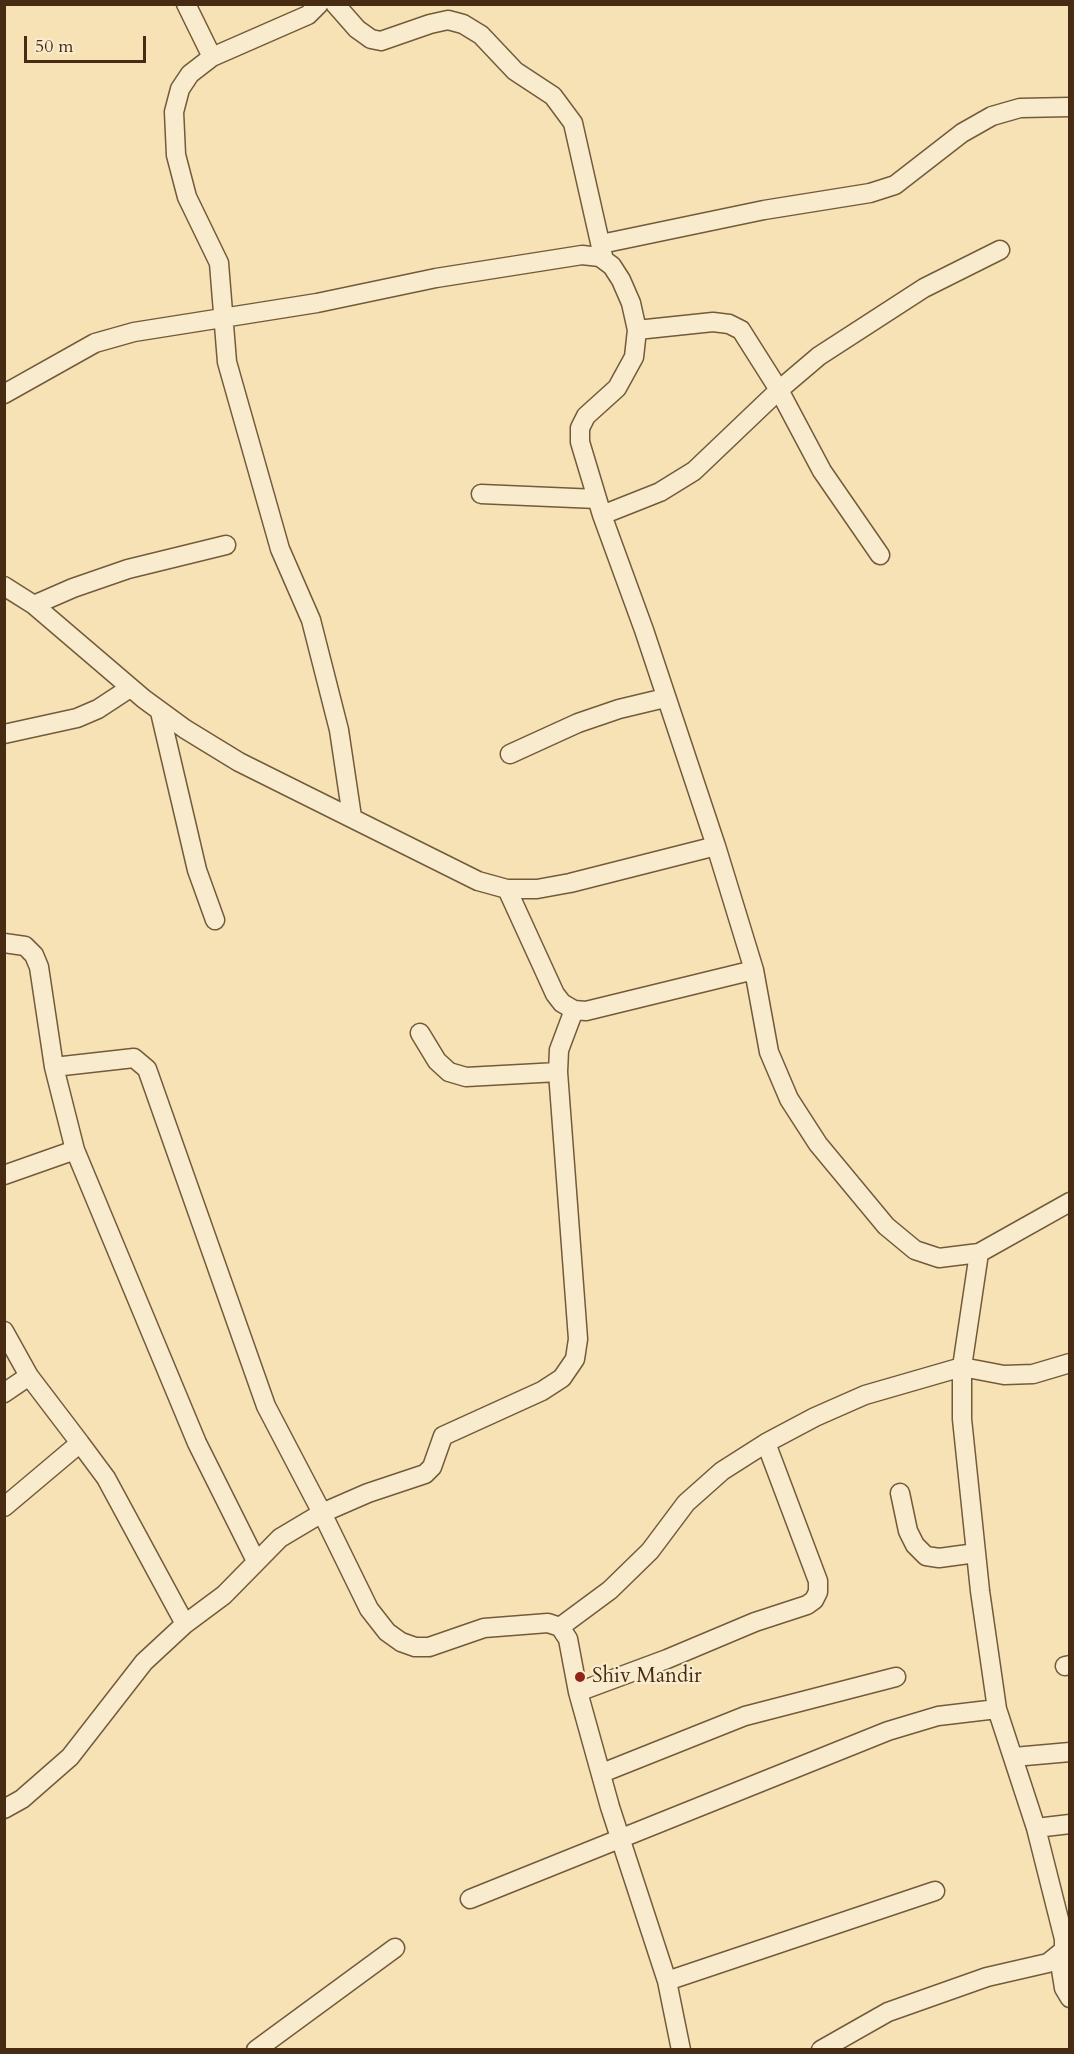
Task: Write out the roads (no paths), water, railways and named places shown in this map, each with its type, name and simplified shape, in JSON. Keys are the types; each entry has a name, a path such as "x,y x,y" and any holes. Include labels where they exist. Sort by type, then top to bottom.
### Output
{"street":[{"path":"186,4 213,57"},
{"path":"319,4 308,15 213,57 180,88 174,112 176,155 187,198 219,263 227,362 280,549 310,620 339,730 352,818"},
{"path":"335,4 357,29 371,39 381,41 429,24 448,20 463,24 488,41 516,71 553,96 573,123 602,252 621,280 631,303 637,330 634,357 628,372 617,388 586,416 580,428 580,442 599,507 644,630 716,846 754,970 769,1052 789,1099 818,1144 886,1226 915,1250 939,1258 979,1253 1070,1202"},
{"path":"4,394 95,343 134,332 317,303 436,278 570,257 600,257 602,252 764,210 870,194 895,185 962,133 992,116 1020,108 1070,107"},
{"path":"481,494 599,507 660,492 694,471 779,390 819,356 924,288 999,250"},
{"path":"637,330 713,322 729,324 741,330 753,345 779,390 822,471 880,555"},
{"path":"34,605 73,588 128,569 226,545"},
{"path":"4,586 34,605 160,712 239,762 478,881 507,889 537,889 570,883 716,846"},
{"path":"4,734 77,718 98,709 130,688"},
{"path":"510,754 578,723 619,709 665,698"},
{"path":"160,712 197,870 215,921"},
{"path":"507,889 555,994 562,1003 574,1010 586,1011 754,970"},
{"path":"4,943 25,946 34,955 39,967 54,1067 75,1150 193,1433 256,1561"},
{"path":"4,1809 22,1799 70,1757 144,1662 185,1624 224,1595 280,1538 322,1514 368,1493 425,1474 432,1467 443,1436 542,1391 562,1378 575,1359 578,1339 558,1072 559,1050 574,1010"},
{"path":"420,1033 437,1061 449,1072 466,1077 558,1072"},
{"path":"54,1067 134,1059 147,1069 266,1406 369,1609 387,1632 401,1642 415,1647 429,1647 484,1628 548,1623 560,1627 568,1639 578,1692 667,1981 681,2049"},
{"path":"4,1175 75,1150"},
{"path":"821,2049 888,2012 938,1992 987,1977 1048,1963 1059,1957 1064,1950 1064,1939 1036,1828 997,1709 976,1553 962,1419 963,1367 979,1253"},
{"path":"4,1330 29,1376 106,1478 185,1624"},
{"path":"560,1627 610,1590 634,1567 650,1551 686,1503 708,1483 722,1471 766,1443 865,1395 963,1367 1004,1375 1033,1374 1070,1363"},
{"path":"4,1393 29,1376"},
{"path":"4,1507 81,1443"},
{"path":"578,1692 667,1659 755,1622 807,1605 814,1600 818,1592 818,1581 766,1443"},
{"path":"900,1493 908,1531 915,1545 926,1556 939,1558 976,1553"},
{"path":"602,1773 679,1740 745,1716 896,1677"},
{"path":"470,1899 622,1840 888,1731 938,1716 997,1709"},
{"path":"1014,1757 1070,1752"},
{"path":"1036,1828 1070,1824"},
{"path":"667,1981 935,1891"},
{"path":"256,2049 395,1948"},
{"path":"1059,1957 1064,1988 1070,1998"}],"place":[{"name":"Shiv Mandir","path":"580,1677"}]}
